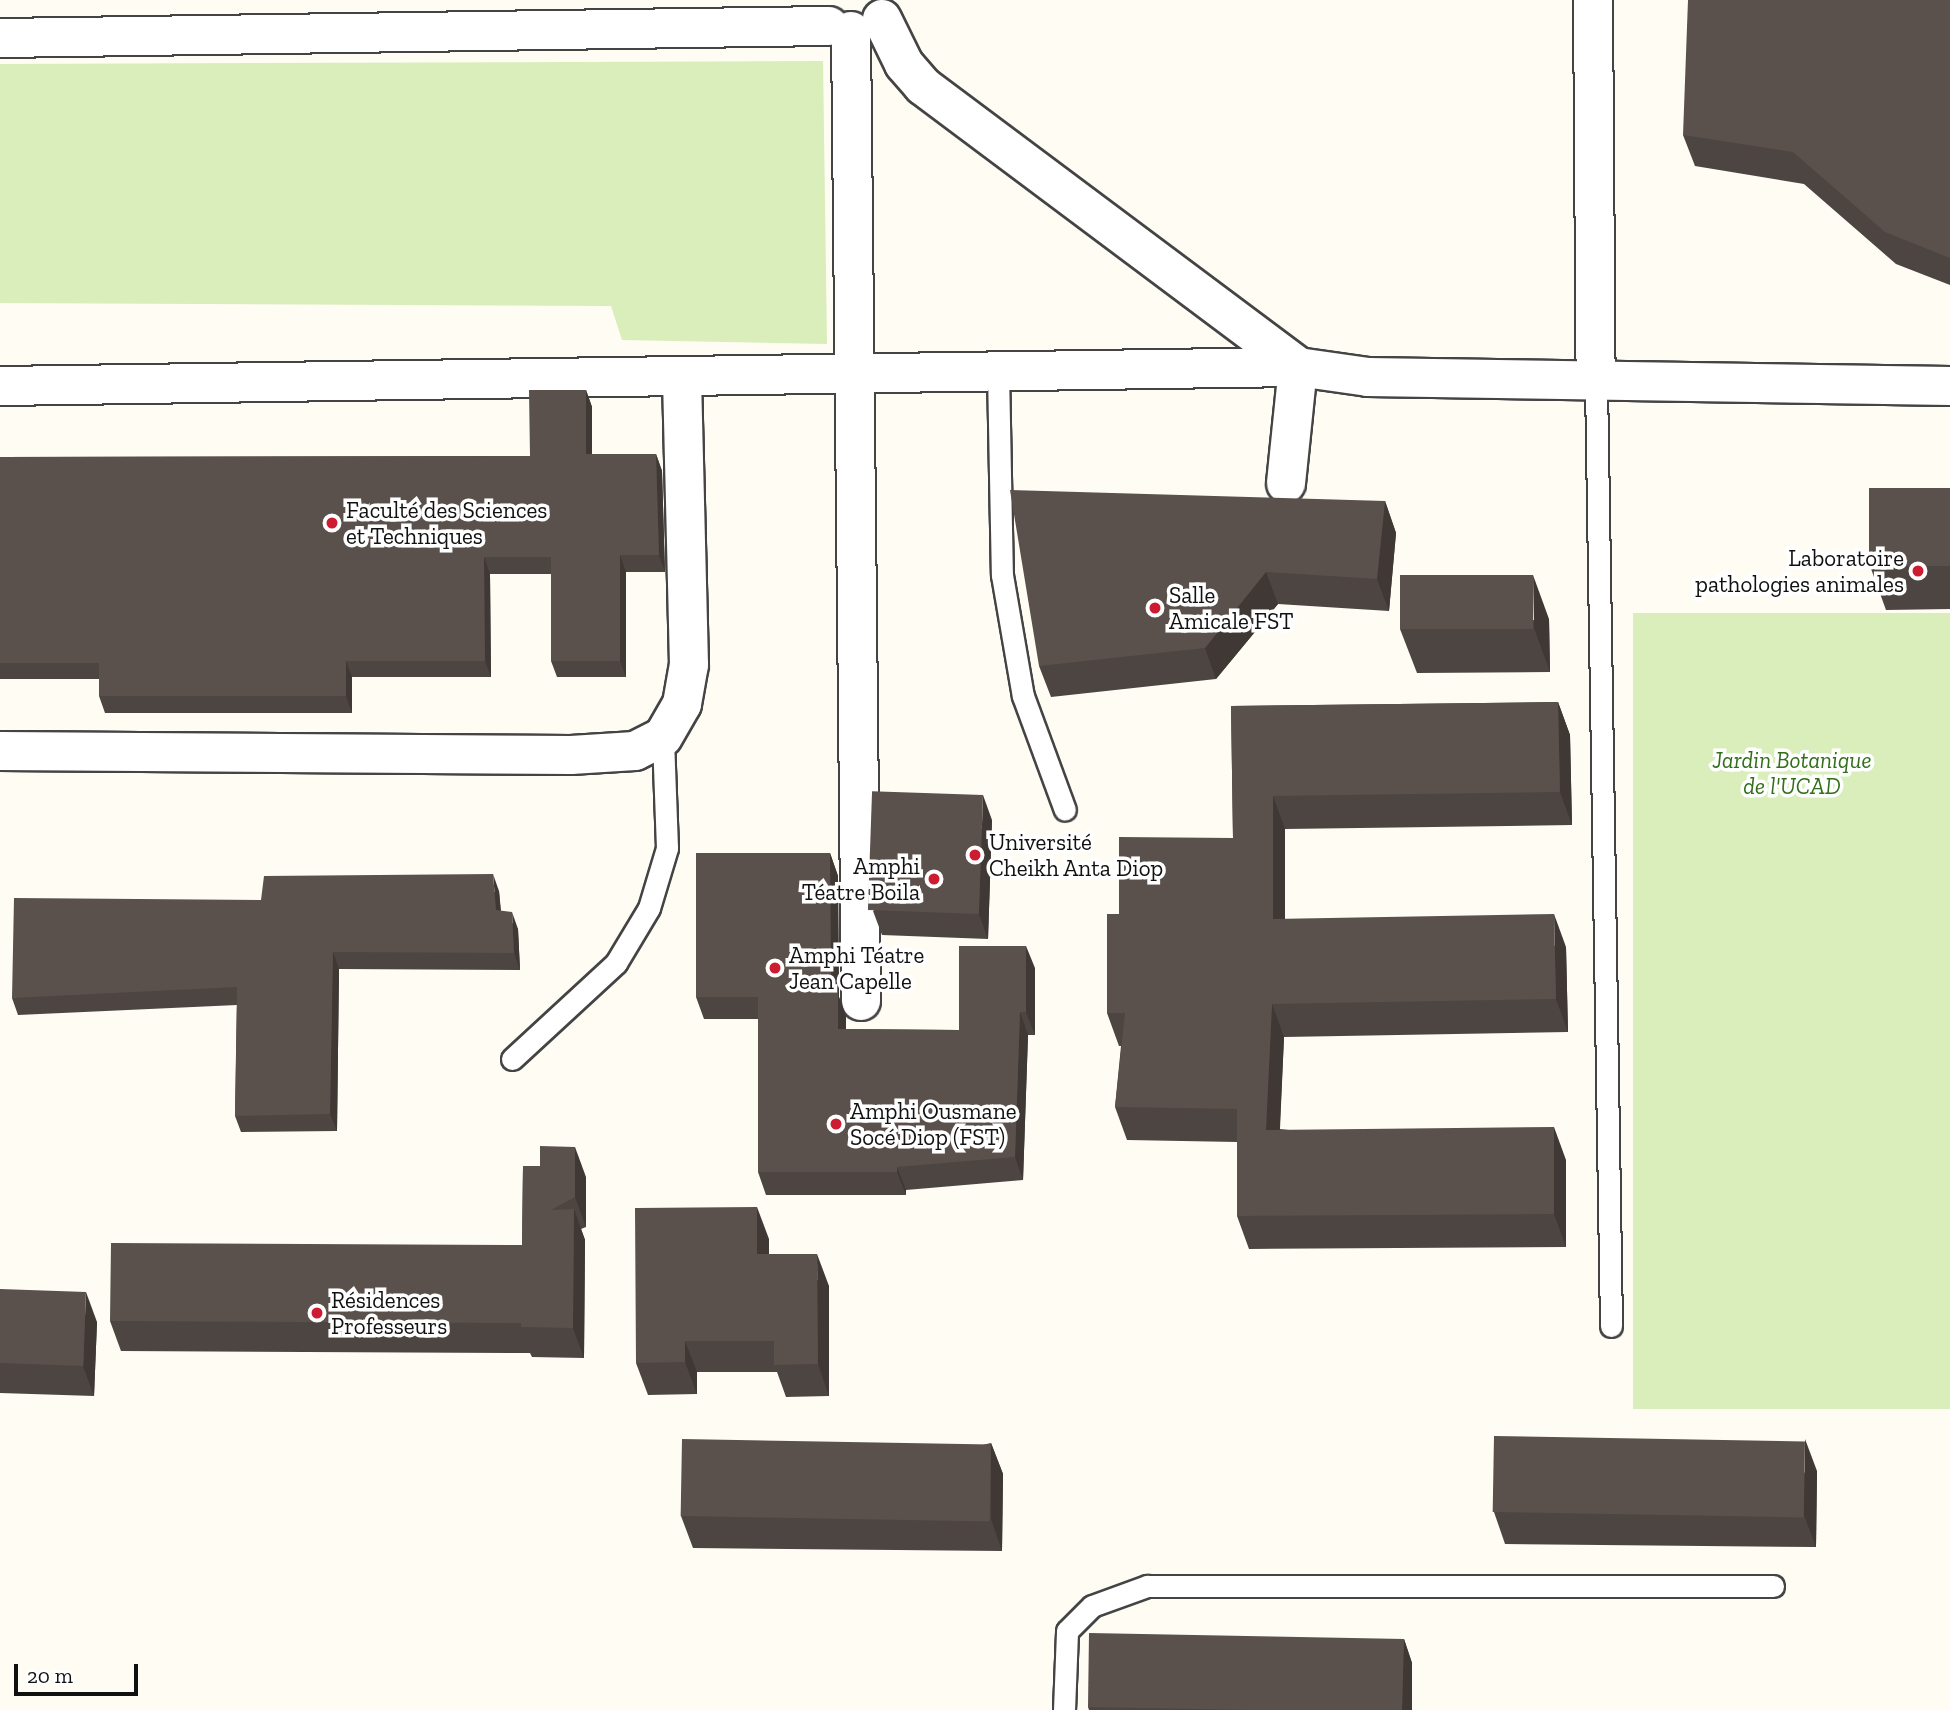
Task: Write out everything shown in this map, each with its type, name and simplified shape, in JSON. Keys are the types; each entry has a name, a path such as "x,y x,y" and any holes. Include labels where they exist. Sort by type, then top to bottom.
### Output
{"street":[{"path":"1593,0 1596,382"},
{"path":"0,38 853,15 923,86 1298,367"},
{"path":"853,15 861,1001"},
{"path":"1286,483 1298,367"},
{"path":"0,386 1298,367 1368,377 1950,386"},
{"path":"0,751 571,755 635,751 663,737 681,704 689,665 682,376"}],"lane":[{"path":"998,371 1002,575 1023,696 1065,810"},
{"path":"1596,382 1611,1326"},
{"path":"512,1059 616,963 649,908 667,848 663,737"},
{"path":"1064,1710 1068,1631 1092,1605 1147,1586 1773,1586"}],"green space":[{"path":"823,61 827,344 622,340 611,306 0,303 0,64"},
{"name":"Jardin Botanique de l'UCAD","path":"1633,613 1950,613 1950,1409 1633,1409"}],"building":[{"path":"1688,0 1950,0 1950,258 1885,232 1793,152 1683,135"},
{"name":"Faculté des Sciences et Techniques","path":"529,390 586,390 586,454 656,454 659,555 620,555 620,661 551,661 551,557 484,557 485,661 346,661 346,696 99,696 99,663 0,663 0,457 530,456"},
{"path":"1869,488 1950,488 1950,566 1869,566"},
{"name":"Salle Amicale FST","path":"1010,490 1385,501 1377,579 1266,572 1205,648 1039,666"},
{"path":"1400,575 1533,575 1533,629 1400,629"},
{"path":"1558,702 1560,792 1273,796 1273,919 1554,914 1556,999 1272,1004 1266,1130 1554,1127 1554,1214 1237,1216 1237,1109 1115,1107 1125,1013 1107,1013 1107,914 1119,914 1119,837 1233,838 1231,706"},
{"name":"Amphi Téatre Boila","path":"872,791 983,795 979,914 868,910"},
{"path":"696,853 830,853 831,978 838,993 838,1029 959,1030 959,946 1026,946 1026,1012 1020,1012 1015,1157 897,1167 897,1172 758,1172 758,997 696,997"},
{"path":"493,874 496,910 512,912 514,953 333,952 330,1114 235,1116 237,987 12,998 14,898 261,900 264,876"},
{"path":"540,1146 575,1147 575,1197 551,1210 574,1209 573,1328 521,1327 521,1323 110,1321 111,1243 522,1245 523,1166 540,1166"},
{"path":"757,1207 757,1254 817,1254 818,1364 774,1365 774,1341 685,1341 685,1362 636,1363 635,1208"},
{"path":"0,1289 86,1292 83,1366 0,1363"},
{"path":"1494,1436 1805,1441 1804,1517 1493,1512"},
{"path":"682,1439 991,1444 990,1521 681,1516"},
{"path":"1089,1633 1404,1639 1402,1710 1088,1707"}],"place":[{"name":"Faculté des Sciences et Techniques","path":"332,523"},
{"name":"Laboratoire pathologies animales","path":"1918,571"},
{"name":"Salle Amicale FST","path":"1155,608"},
{"name":"Université Cheikh Anta Diop","path":"975,855"},
{"name":"Amphi Téatre Boila","path":"934,879"},
{"name":"Amphi Téatre Jean Capelle","path":"775,968"},
{"name":"Amphi Ousmane Socé Diop (FST)","path":"836,1124"},
{"name":"Résidences Professeurs","path":"317,1313"}]}
